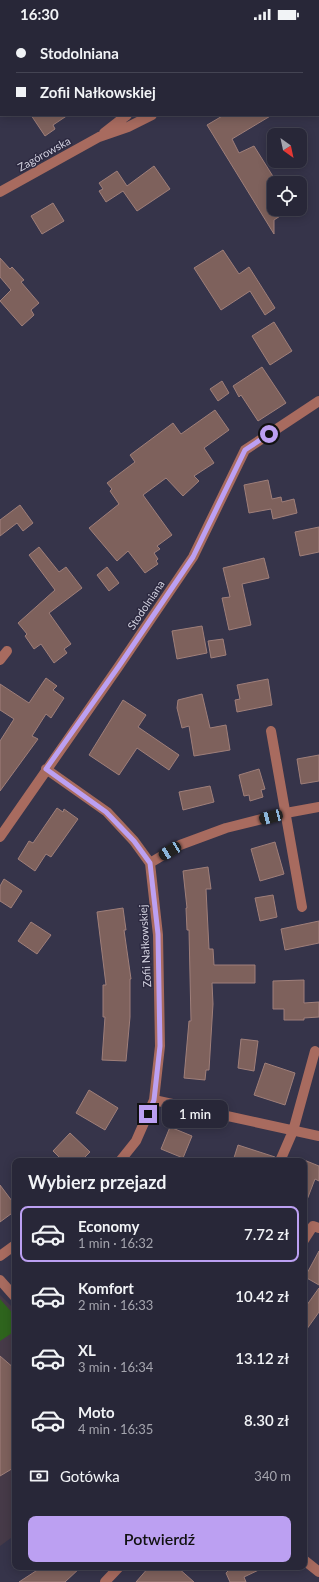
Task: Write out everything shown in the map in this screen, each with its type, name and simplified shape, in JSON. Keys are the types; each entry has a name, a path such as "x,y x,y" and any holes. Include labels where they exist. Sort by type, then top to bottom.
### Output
{"street":[{"name":"Zagórowska","path":"0,192 99,137 126,116"},
{"name":"Zagórowska","path":"99,137 128,127 150,116"},
{"name":"Stodolniana","path":"0,836 193,557 245,450 319,401"},
{"path":"0,660 7,651"},
{"path":"271,731 302,907"},
{"name":"Zofii Nałkowskiej","path":"46,769 106,812 134,841 150,863 158,934 160,1046 154,1100 136,1141 122,1158"},
{"path":"150,863 180,845 226,828 286,813 319,807"},
{"path":"281,1158 293,1131 315,1051"},
{"path":"154,1100 319,1136"},
{"path":"307,1235 313,1226 319,1228"},
{"path":"0,1256 12,1247"},
{"path":"0,1280 12,1294"},
{"path":"307,1562 319,1572"},
{"path":"105,1582 116,1570"}],"shaded area":[{"path":"0,1295 12,1307 12,1537 0,1546"}],"green space":[{"path":"0,1299 12,1313 12,1333 0,1341"}],"building":[{"path":"32,116 66,116 53,125 55,129 45,136"},
{"path":"222,116 270,116 232,139 239,153 254,146 273,176 267,176 267,216 280,216 274,220 274,234 207,125"},
{"path":"154,166 170,189 137,211 123,191 106,202 99,191 103,189 99,183 117,171 127,186"},
{"path":"53,203 64,221 42,234 31,216"},
{"path":"223,250 239,274 249,267 275,308 265,315 250,291 221,310 194,268"},
{"path":"0,258 10,269 12,267 24,280 21,282 39,303 31,310 34,315 22,326 0,301 11,290 0,277"},
{"path":"274,322 292,351 270,365 252,336"},
{"path":"262,367 286,403 258,421 241,395 239,397 233,386"},
{"path":"222,381 229,393 218,401 210,389"},
{"path":"215,410 229,430 204,448 214,463 194,476 199,481 183,496 166,478 143,495 172,535 157,546 160,549 154,553 158,559 156,561 158,564 145,573 128,551 117,561 89,528 119,504 110,491 112,489 107,483 135,462 130,455 173,423 181,434"},
{"path":"268,480 272,499 281,497 282,502 294,499 297,513 273,519 271,509 249,513 244,485"},
{"path":"20,505 33,523 23,531 17,523 0,536 0,520"},
{"path":"319,527 319,552 300,556 295,532"},
{"path":"39,547 59,572 66,567 82,588 49,613 71,644 64,649 67,653 54,663 41,644 34,649 25,636 27,634 18,623 55,590 29,555"},
{"path":"264,558 269,578 242,584 251,625 229,630 222,598 230,597 223,568"},
{"path":"107,567 119,583 109,591 97,575"},
{"path":"202,626 207,653 177,659 172,631"},
{"path":"223,639 226,655 211,658 208,641"},
{"path":"46,678 57,686 53,690 64,698 51,718 46,714 32,736 38,739 0,791 0,741 14,719 0,710 0,684 29,703"},
{"path":"268,679 272,705 237,712 235,700 240,699 237,685"},
{"path":"202,694 210,728 226,725 230,750 194,756 189,726 182,728 177,708 178,700"},
{"path":"123,700 146,715 138,727 179,755 169,770 137,748 119,775 89,755"},
{"path":"319,755 319,781 301,784 297,759"},
{"path":"259,769 265,789 261,790 263,797 250,801 249,795 244,796 239,775"},
{"path":"210,786 214,802 183,810 179,792"},
{"path":"57,808 63,812 64,809 78,819 51,857 46,854 35,871 18,859 29,841 33,843"},
{"path":"275,842 284,874 260,881 251,849"},
{"path":"208,867 211,889 206,889 209,949 213,949 214,965 255,965 255,983 212,983 213,1004 209,1070 206,1070 205,1080 184,1078 189,1021 191,1021 189,930 187,930 187,908 183,871"},
{"path":"4,879 22,891 11,908 0,901 0,886"},
{"path":"273,895 277,917 260,921 255,898"},
{"path":"123,908 126,930 124,930 131,979 130,1017 126,1061 102,1060 105,1017 103,1017 103,985 106,985 97,912"},
{"path":"319,921 319,943 285,950 281,929"},
{"path":"31,922 51,935 37,954 18,941"},
{"path":"304,980 304,1003 319,1002 319,1017 304,1018 304,1020 284,1020 284,1009 273,1009 273,981"},
{"path":"241,1039 258,1041 254,1071 238,1068"},
{"path":"265,1063 295,1073 285,1105 254,1095"},
{"path":"89,1090 118,1108 105,1130 76,1113"},
{"path":"170,1127 192,1136 183,1158 161,1149"},
{"path":"70,1133 90,1152 84,1158 60,1158 53,1151"},
{"path":"238,1145 275,1157 275,1158 234,1158"},
{"path":"307,1161 319,1166 319,1181 315,1179 307,1200"},
{"path":"0,1185 12,1201 12,1213 0,1222"},
{"path":"319,1251 319,1285 307,1278 307,1273"},
{"path":"319,1288 319,1312 307,1329 307,1305"},
{"path":"0,1356 12,1366 12,1469 0,1476"},
{"path":"37,1570 78,1570 65,1582 19,1582"},
{"path":"146,1570 180,1570 194,1582 136,1582"},
{"path":"229,1570 259,1570 244,1577 246,1582 230,1582 226,1573"}],"route":[{"path":"148,1114 154,1100 160,1046 158,934 150,863 134,841 106,812 46,769 119,666 193,557 245,450 269,434"}]}
